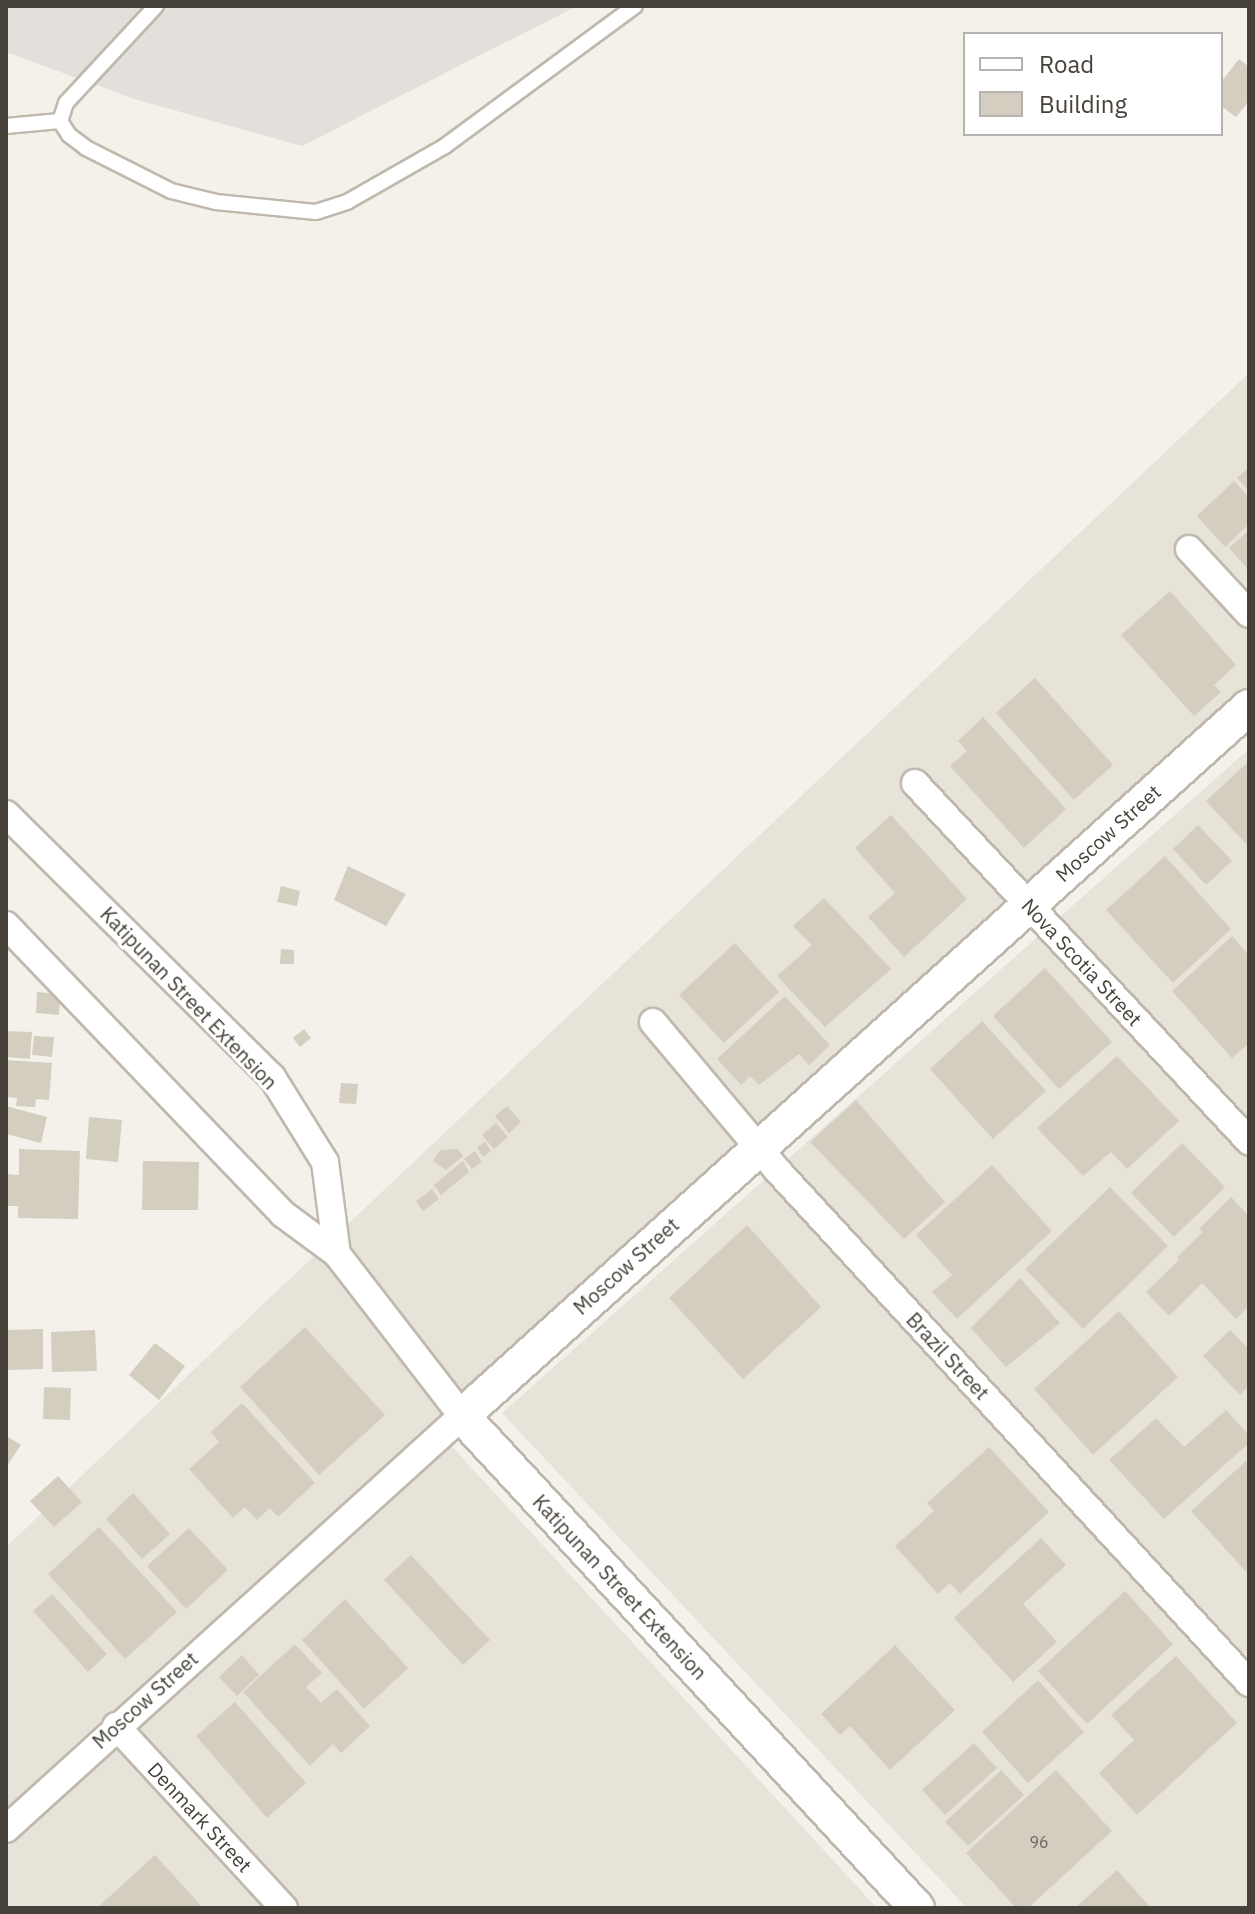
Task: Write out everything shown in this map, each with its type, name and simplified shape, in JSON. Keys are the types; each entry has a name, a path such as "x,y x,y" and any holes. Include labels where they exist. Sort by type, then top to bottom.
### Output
{"street":[{"path":"1189,549 1249,614"},
{"name":"Moscow Street","path":"6,1829 116,1726 1249,707"},
{"name":"Nova Scotia Street","path":"915,783 1249,1141"},
{"name":"Katipunan Street Extension","path":"6,814 272,1077 325,1162 337,1254"},
{"name":"Katipunan Street Extension","path":"6,925 283,1214 337,1254 462,1416 917,1908"},
{"name":"Brazil Street","path":"653,1022 757,1148 1249,1683"},
{"name":"Denmark Street","path":"116,1726 284,1908"}],"lane":[{"path":"60,121 66,103 156,6"},
{"path":"60,121 69,135 86,148 171,191 216,202 316,212 347,202 445,146 635,6"},
{"path":"6,126 60,121"}],"shaded area":[{"path":"6,6 577,6 302,146 134,99 6,52"},
{"path":"1249,373 1249,686 432,1425 877,1908 6,1908 6,1547"},
{"path":"1249,749 1249,1908 967,1908 502,1413"}],"building":[{"path":"1239,59 1249,67 1249,101 1236,117 1223,107 1223,79"},
{"path":"1249,467 1249,491 1237,478"},
{"path":"1234,481 1249,497 1249,524 1225,547 1197,516"},
{"path":"1249,530 1249,570 1229,548"},
{"path":"1170,591 1236,665 1214,685 1221,692 1194,716 1121,635"},
{"path":"1035,678 1113,765 1074,800 996,713"},
{"path":"983,717 1066,809 1024,848 950,766 967,751 958,741"},
{"path":"1249,761 1249,847 1206,801"},
{"path":"891,815 967,899 904,957 868,917 895,893 855,848"},
{"path":"1198,825 1232,861 1206,885 1173,849"},
{"path":"1165,856 1231,929 1173,983 1106,910"},
{"path":"348,866 406,894 386,926 334,900"},
{"path":"281,886 300,891 297,906 277,902"},
{"path":"824,898 891,969 825,1027 777,976 812,945 793,926"},
{"path":"1232,936 1249,955 1249,1043 1232,1058 1172,991"},
{"path":"735,943 779,992 724,1043 679,995"},
{"path":"281,949 294,950 294,964 280,964"},
{"path":"1045,968 1112,1042 1059,1089 993,1016"},
{"path":"37,992 60,994 59,1015 36,1013"},
{"path":"785,996 830,1045 809,1065 799,1054 759,1085 750,1076 741,1085 717,1059"},
{"path":"982,1021 1046,1091 993,1139 930,1069"},
{"path":"304,1029 311,1038 300,1047 293,1038"},
{"path":"6,1031 32,1032 30,1059 7,1057"},
{"path":"34,1036 54,1037 52,1057 32,1055"},
{"path":"1117,1056 1179,1121 1127,1169 1111,1152 1083,1176 1037,1128"},
{"path":"6,1060 52,1063 49,1100 36,1099 35,1107 16,1106 17,1098 6,1097"},
{"path":"341,1083 358,1084 356,1104 339,1103"},
{"path":"856,1100 945,1202 904,1239 810,1142"},
{"path":"6,1106 47,1117 41,1143 6,1134"},
{"path":"507,1106 521,1122 509,1133 495,1116"},
{"path":"89,1117 122,1120 118,1162 86,1159"},
{"path":"496,1123 508,1137 494,1149 482,1135"},
{"path":"485,1142 491,1151 483,1157 477,1147"},
{"path":"1182,1143 1225,1187 1174,1237 1131,1193"},
{"path":"19,1149 80,1151 78,1219 18,1218 18,1206 6,1206 6,1174 19,1175"},
{"path":"458,1149 463,1156 446,1170 433,1161 440,1150"},
{"path":"475,1151 482,1162 472,1169 464,1159"},
{"path":"143,1161 199,1162 198,1210 142,1210"},
{"path":"463,1161 469,1172 441,1195 434,1185"},
{"path":"992,1165 1052,1231 957,1319 932,1292 952,1275 916,1235"},
{"path":"1110,1187 1168,1246 1083,1329 1025,1269"},
{"path":"432,1189 439,1199 423,1211 416,1201"},
{"path":"1231,1197 1249,1216 1249,1306 1236,1319 1202,1283 1169,1316 1146,1292 1179,1260 1177,1257 1203,1232 1199,1229"},
{"path":"747,1225 821,1307 743,1379 669,1298"},
{"path":"1020,1278 1060,1323 1006,1367 971,1328"},
{"path":"1119,1311 1178,1377 1093,1455 1034,1389"},
{"path":"305,1327 385,1415 319,1475 240,1387"},
{"path":"43,1329 43,1369 7,1370 6,1330"},
{"path":"95,1330 97,1371 52,1372 51,1332"},
{"path":"1230,1330 1249,1349 1249,1386 1240,1395 1203,1356"},
{"path":"155,1343 185,1366 159,1400 129,1375"},
{"path":"44,1387 71,1388 70,1420 43,1419"},
{"path":"242,1403 315,1483 278,1517 270,1508 257,1520 245,1507 233,1518 189,1469 219,1442 211,1432"},
{"path":"1226,1410 1249,1435 1249,1443 1164,1519 1109,1460 1156,1418 1184,1447"},
{"path":"8,1437 21,1445 6,1467 6,1440"},
{"path":"989,1447 1049,1512 960,1594 950,1583 938,1594 895,1546 934,1511 927,1503"},
{"path":"1246,1461 1249,1464 1249,1575 1191,1511"},
{"path":"58,1476 82,1502 54,1527 30,1501"},
{"path":"133,1493 170,1534 142,1559 106,1519"},
{"path":"99,1527 177,1612 125,1659 48,1574"},
{"path":"189,1528 228,1570 186,1609 147,1566"},
{"path":"1041,1538 1066,1565 1023,1604 1057,1642 1013,1682 954,1618"},
{"path":"411,1555 490,1640 463,1665 384,1580"},
{"path":"1125,1591 1173,1644 1087,1724 1038,1671"},
{"path":"52,1594 107,1654 88,1672 33,1611"},
{"path":"345,1599 408,1668 364,1709 302,1640"},
{"path":"295,1644 322,1673 306,1687 321,1703 337,1689 370,1726 341,1753 333,1744 310,1766 243,1692"},
{"path":"895,1645 955,1710 890,1770 850,1726 840,1735 821,1714"},
{"path":"242,1655 259,1675 237,1696 219,1677"},
{"path":"1176,1656 1237,1723 1137,1815 1099,1773 1134,1740 1111,1715"},
{"path":"1038,1680 1084,1732 1028,1783 982,1732"},
{"path":"235,1702 306,1783 267,1818 196,1736"},
{"path":"974,1743 997,1768 945,1815 922,1790"},
{"path":"1001,1770 1024,1795 968,1846 945,1822"},
{"path":"1056,1770 1112,1831 1028,1908 1016,1908 966,1853"},
{"path":"155,1855 203,1908 97,1908"},
{"path":"1117,1870 1151,1908 1075,1908"}]}
